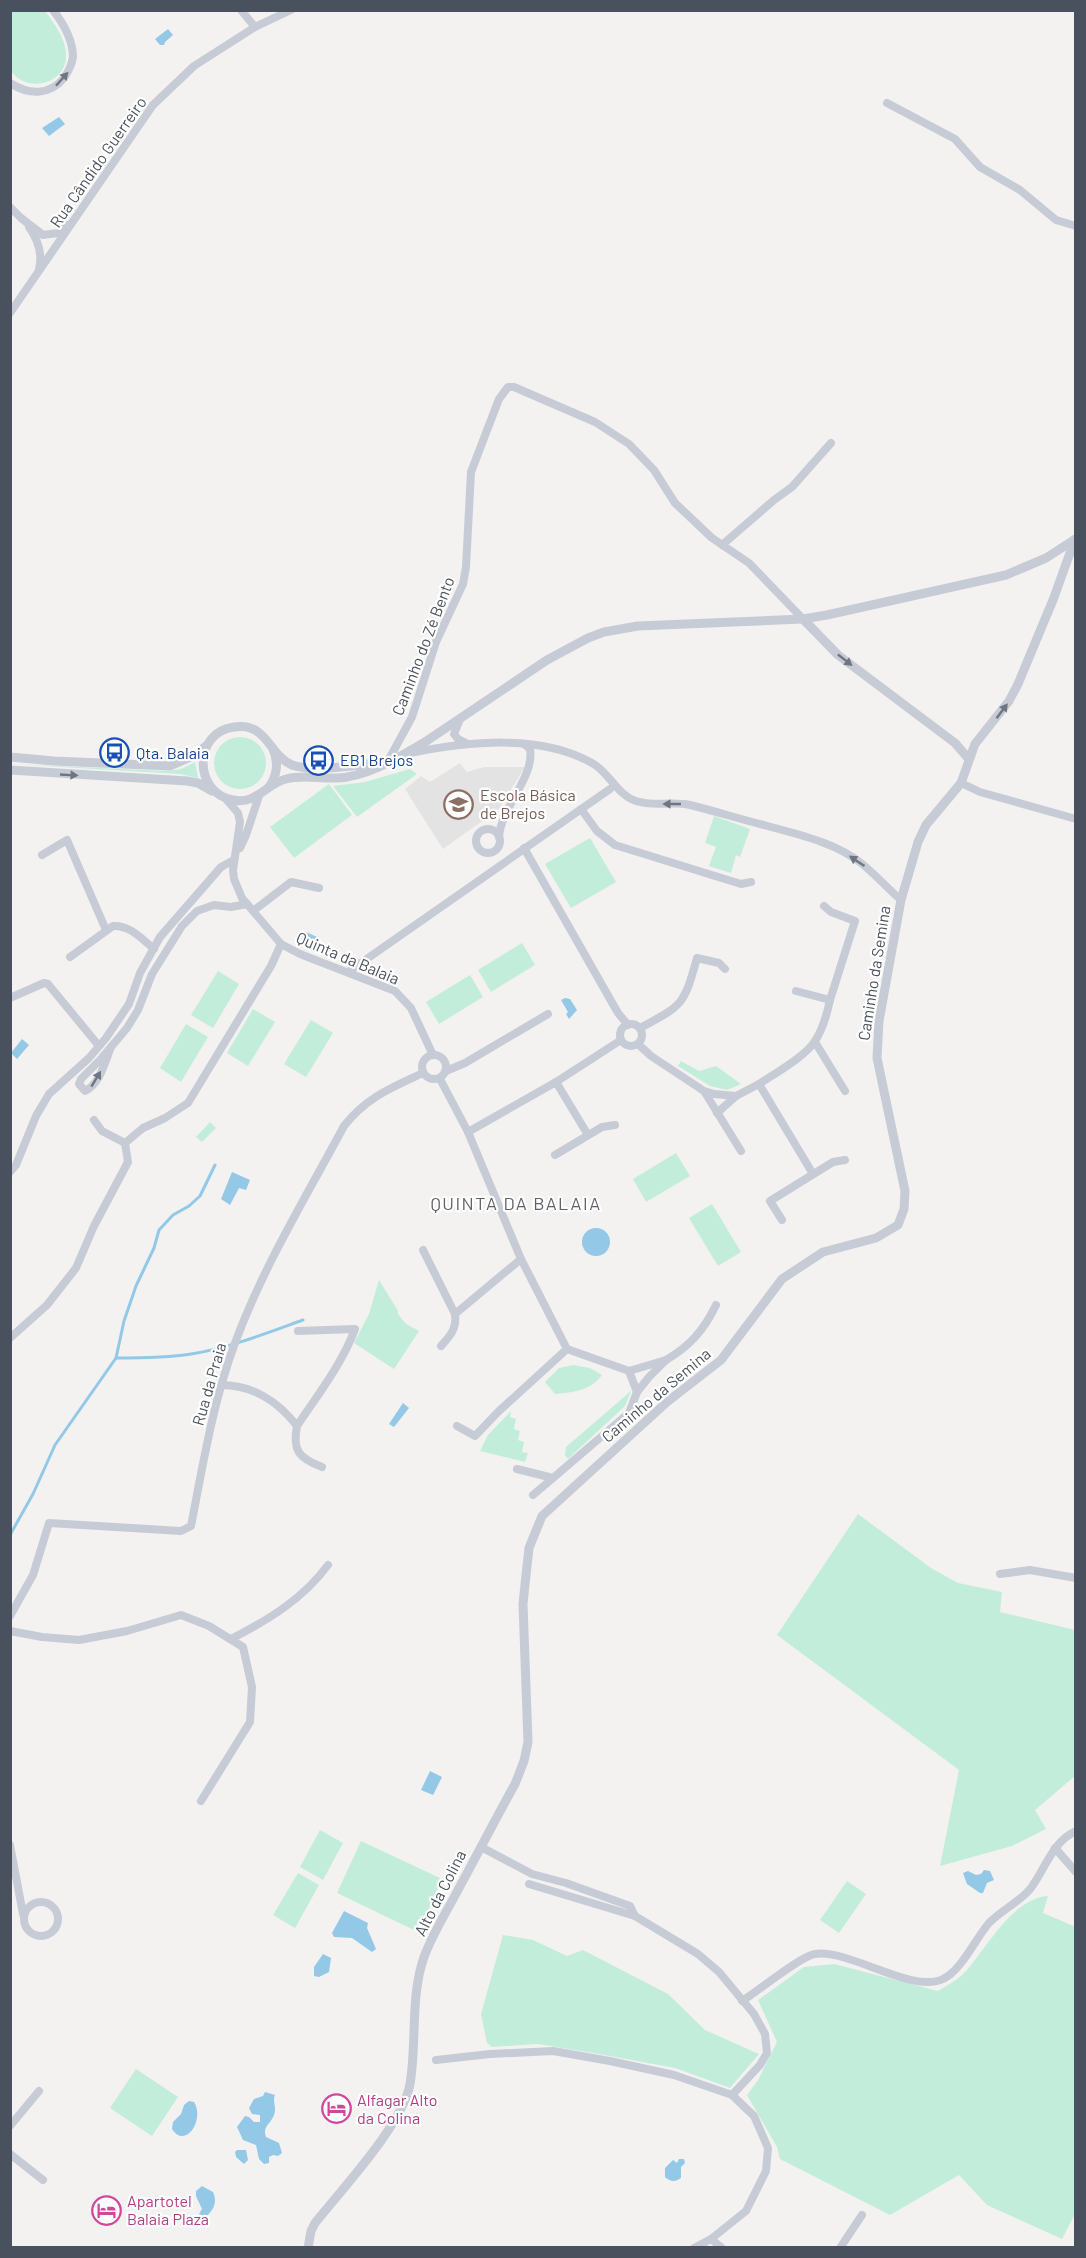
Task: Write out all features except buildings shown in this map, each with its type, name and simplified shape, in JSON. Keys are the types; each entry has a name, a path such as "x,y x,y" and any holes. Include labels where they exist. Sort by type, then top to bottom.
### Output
{"street":[{"path":"10,83 23,91 46,92 59,84 68,72 73,58 70,40 53,10"},
{"path":"241,10 255,27"},
{"name":"Rua Cândido Guerreiro","path":"10,313 153,105 194,66 255,27 291,10"},
{"path":"887,103 956,140 980,167 1020,190 1056,220 1076,226"},
{"path":"10,207 32,231 41,255 36,276"},
{"path":"21,218 43,235 50,236 74,221"},
{"name":"Caminho do Zé Bento","path":"388,761 412,717 436,642 463,584 467,556 471,472 499,399 508,387 514,387 595,422 629,444 654,470 675,503 712,538 749,563 804,619"},
{"path":"722,545 792,487 831,442"},
{"path":"10,770 187,781 198,783 221,796 242,801 288,778 337,778 362,774 405,754 460,720 547,660 604,632 638,626 804,619 1006,575 1046,558 1075,539"},
{"name":"Caminho da Semina","path":"534,1532 542,1516 558,1501 667,1402 721,1360 782,1279 823,1252 876,1238 898,1225 903,1209 904,1183 877,1058 879,1021 901,900 918,842 926,825 961,783 968,758 975,744 1009,701 1018,684 1053,600 1075,539"},
{"path":"804,619 838,655 955,743 968,758"},
{"path":"460,720 454,734 467,744"},
{"path":"10,757 170,766 195,755 220,732 237,726 255,729 284,760 292,765 329,767 388,761"},
{"path":"208,744 203,756 204,777 221,796"},
{"path":"10,1172 16,1165 36,1116 49,1095 99,1046 120,1019 129,1004 140,973 171,924 221,867 234,860 262,793 272,782 277,763 271,744"},
{"path":"405,754 467,744 524,744 573,753 609,776 629,798 636,801 689,805 831,846 860,862 901,900"},
{"path":"506,812 494,825 482,831 478,836 476,841 483,852 494,851 500,845 500,828 531,757 530,749 524,744"},
{"path":"961,783 980,792 1076,819"},
{"path":"348,972 610,789"},
{"name":"Quinta da Balaia","path":"221,796 238,813 240,822 234,860 234,879 250,908 281,944 386,987 404,999 411,1008 433,1055"},
{"path":"580,808 597,831 615,845 741,884 751,882"},
{"path":"482,831 491,830 499,837"},
{"path":"42,855 67,840 106,930"},
{"path":"524,848 618,1013 628,1024"},
{"path":"111,1047 95,1083 85,1091 81,1089 79,1084 81,1079 127,1028 138,1010 152,974 182,926 197,911 214,906 250,908 291,882 319,888"},
{"path":"717,1113 736,1096 790,1063 815,1042 826,1016 855,921 831,912 824,906"},
{"path":"70,957 113,926 122,926 154,949"},
{"path":"125,1143 143,1128 189,1103 271,966 281,944"},
{"path":"640,1028 669,1013 683,1001 697,958 719,963 725,969"},
{"path":"10,998 44,983 48,984 99,1046"},
{"path":"796,991 830,1000"},
{"path":"446,1071 444,1059 433,1055 423,1062 423,1073 432,1080 440,1079 446,1071 465,1064 548,1014"},
{"path":"628,1024 635,1024 640,1028 642,1039 638,1044 628,1046 621,1040 620,1032 628,1024"},
{"path":"468,1132 556,1082 621,1040"},
{"path":"815,1042 845,1091"},
{"path":"638,1044 651,1056 704,1091 736,1096"},
{"name":"Rua da Praia","path":"10,1616 33,1575 49,1523 181,1531 191,1526 213,1410 235,1344 265,1275 344,1126 356,1110 378,1093 423,1073"},
{"path":"440,1079 468,1132 520,1258 567,1349 629,1371 666,1360 683,1350 706,1327 716,1305"},
{"path":"556,1082 588,1135"},
{"path":"759,1084 813,1174"},
{"path":"704,1091 741,1151"},
{"path":"94,1120 102,1131 125,1143"},
{"path":"555,1155 602,1126 615,1125"},
{"path":"10,1338 47,1305 76,1268 94,1226 128,1162 125,1143"},
{"path":"782,1220 770,1201 833,1162 845,1160"},
{"path":"423,1250 456,1314 456,1324 441,1346"},
{"path":"456,1314 520,1258"},
{"path":"298,1330 355,1329 340,1359 297,1426 294,1443 300,1455 322,1467"},
{"path":"457,1426 476,1436 499,1411 567,1349"},
{"path":"533,1495 629,1413 637,1392 666,1360"},
{"path":"629,1371 637,1392"},
{"path":"221,1385 248,1388 288,1414 297,1426"},
{"path":"517,1469 553,1478"},
{"name":"Alto da Colina","path":"308,2247 315,2223 382,2138 404,2102 410,2084 418,1980 424,1959 435,1932 515,1784 524,1761 528,1742 523,1604 529,1548 534,1532"},
{"path":"231,1639 264,1623 314,1584 328,1565"},
{"path":"1000,1574 1030,1570 1076,1578"},
{"path":"10,1631 42,1637 79,1640 127,1631 181,1615 209,1626 243,1647 252,1687 250,1722 201,1801"},
{"path":"742,2001 812,1953 830,1954 925,1982 943,1980 960,1964 990,1923 1030,1889 1055,1848 1069,1834 1076,1832"},
{"path":"10,1845 24,1922 28,1931 39,1936 48,1935 56,1927 58,1915 53,1907 27,1900 20,1892"},
{"path":"481,1847 532,1874 566,1882 630,1906 635,1916"},
{"path":"1055,1848 1076,1872"},
{"path":"529,1884 635,1916 698,1954 719,1972 754,2014 765,2034 767,2054 760,2065 732,2095"},
{"path":"24,1922 26,1910 36,1903"},
{"path":"436,2060 490,2054 554,2052 674,2075 732,2095 754,2116 768,2148 766,2170 746,2211 711,2239 694,2247"},
{"path":"10,2126 39,2091"},
{"path":"10,2154 43,2180"},
{"path":"840,2247 862,2215"},
{"path":"711,2239 722,2247"}],"shaded area":[{"name":"Escola Básica de Brejos","path":"460,763 467,772 484,767 525,767 499,809 443,849 405,789 421,776 430,782"}],"green space":[{"path":"10,11 45,11 56,26 64,44 66,57 64,67 52,80 35,84 18,78 11,71"},
{"path":"235,737 245,737 259,744 266,763 259,782 245,789 235,789 225,785 218,778 214,768 214,758 218,748 225,741"},
{"path":"195,762 198,778 180,774 10,764 167,771 181,769"},
{"path":"410,769 417,774 357,817 333,786 365,782"},
{"path":"329,784 352,815 294,858 270,827"},
{"path":"714,816 750,829 740,857 736,855 731,873 709,866 716,847 705,843"},
{"path":"590,838 616,882 571,908 545,864"},
{"path":"522,943 535,965 491,992 478,970"},
{"path":"218,971 239,984 213,1028 191,1015"},
{"path":"470,975 483,997 439,1024 426,1002"},
{"path":"253,1009 275,1022 248,1066 227,1053"},
{"path":"311,1020 333,1033 306,1077 284,1064"},
{"path":"186,1024 208,1037 181,1082 160,1068"},
{"path":"681,1061 699,1071 716,1066 741,1084 727,1090 710,1086 678,1066"},
{"path":"210,1122 216,1128 202,1142 196,1137"},
{"path":"676,1153 690,1176 646,1202 633,1179"},
{"path":"712,1204 741,1252 718,1266 689,1218"},
{"path":"379,1280 398,1314 406,1324 419,1331 394,1369 354,1343 369,1314"},
{"path":"573,1365 590,1368 602,1375 587,1388 555,1394 545,1382 559,1368"},
{"path":"631,1391 625,1406 568,1459 565,1455 566,1447"},
{"path":"511,1411 510,1417 516,1419 514,1429 520,1431 518,1440 524,1442 522,1452 528,1453 525,1462 480,1451 488,1435"},
{"path":"858,1514 931,1568 958,1583 1002,1592 1000,1612 1075,1630 1075,1776 1035,1810 1046,1829 1012,1846 940,1866 959,1770 777,1635"},
{"path":"320,1830 343,1843 323,1880 300,1867"},
{"path":"361,1841 442,1879 418,1932 337,1893"},
{"path":"298,1873 319,1885 295,1928 273,1915"},
{"path":"847,1881 866,1894 839,1933 820,1920"},
{"path":"1048,1896 1043,1913 1076,1927 1076,2212 1062,2239 987,2205 959,2175 890,2215 780,2159 777,2147 747,2095 758,2080 777,2042 758,2000 804,1967 834,1964 938,1991 965,1972 1011,1915 1035,1899"},
{"path":"503,1935 533,1940 567,1956 583,1950 668,1994 705,2030 759,2054 730,2088 675,2068 599,2054 538,2044 492,2047 487,2043 481,2014"},
{"path":"136,2069 178,2097 152,2136 110,2108"}],"water":[{"path":"168,29 173,35 164,45 160,45 155,39"},
{"path":"59,117 65,124 49,136 42,128"},
{"path":"306,932 317,937 319,942 305,942 300,935"},
{"path":"570,999 577,1010 569,1019 561,1000"},
{"path":"22,1039 29,1045 17,1059 11,1053"},
{"path":"232,1172 250,1180 246,1190 239,1188 230,1205 221,1199"},
{"path":"596,1228 606,1232 610,1242 606,1252 596,1256 586,1252 582,1242 586,1232"},
{"path":"403,1403 409,1408 394,1427 389,1424"},
{"path":"430,1771 442,1777 433,1795 421,1790"},
{"path":"984,1870 990,1871 994,1880 987,1883 983,1893 980,1893 967,1884 963,1873 968,1871 976,1875 981,1874"},
{"path":"344,1911 368,1923 367,1928 376,1949 372,1952 352,1938 334,1937 332,1933"},
{"path":"323,1954 331,1958 329,1972 319,1977 314,1976 314,1967"},
{"path":"265,2092 275,2095 275,2112 266,2128 266,2137 279,2143 282,2153 269,2157 269,2163 264,2164 259,2159 256,2145 243,2140 237,2127 245,2116 254,2122 260,2122 260,2115 252,2114 249,2108 254,2099 263,2096"},
{"path":"189,2101 194,2102 197,2109 196,2124 188,2134 177,2135 172,2129 173,2122"},
{"path":"237,2150 246,2150 248,2160 244,2164 236,2157"},
{"path":"679,2159 684,2159 685,2163 681,2167 681,2178 675,2181 669,2180 665,2177 665,2168 673,2160 677,2163"},
{"path":"202,2186 213,2192 215,2200 212,2210 204,2219 199,2214 202,2209 196,2196 196,2191"}],"waterway":[{"path":"116,1358 124,1321 159,1230 173,1215 189,1206 200,1196 215,1165"},
{"path":"10,1535 33,1494 55,1445 116,1358 163,1357 205,1351 248,1340 303,1320"}],"place":[{"name":"Qta. Balaia","path":"115,753"},
{"name":"EB1 Brejos","path":"319,760"},
{"name":"Escola Básica de Brejos","path":"459,804"},
{"name":"Alfagar Alto da Colina","path":"336,2109"},
{"name":"Apartotel Balaia Plaza","path":"106,2210"}],"district":[{"name":"QUINTA DA BALAIA","path":"516,1204"}]}
